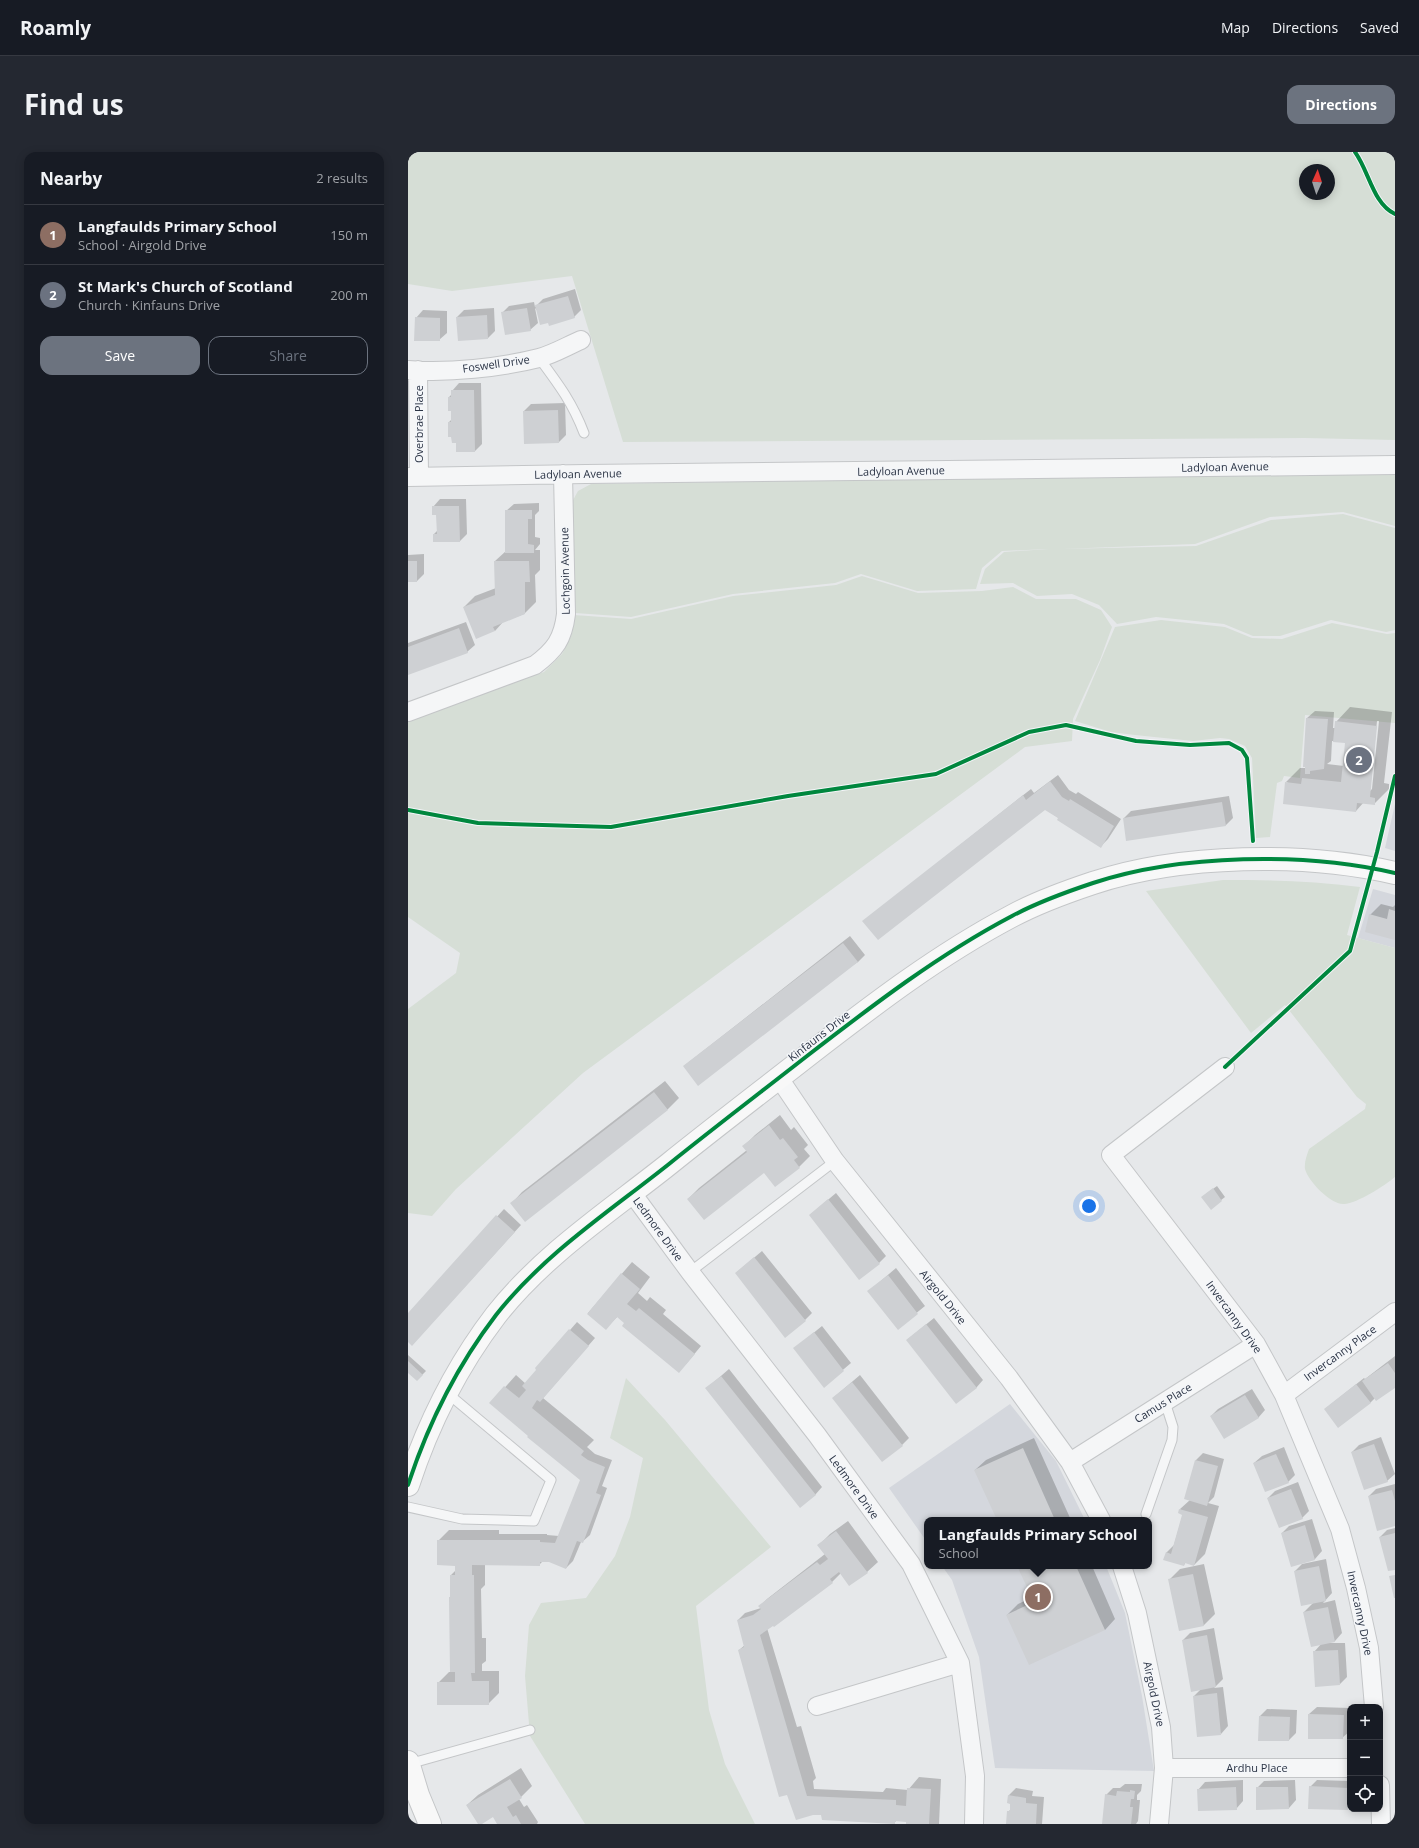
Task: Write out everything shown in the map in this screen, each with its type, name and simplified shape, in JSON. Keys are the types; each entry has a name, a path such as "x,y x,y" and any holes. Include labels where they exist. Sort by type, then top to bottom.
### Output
{"street":[{"name":"Foswell Drive","path":"413,370 502,365 539,358 581,340"},
{"name":"Overbrae Place","path":"413,370 413,477"},
{"name":"Ladyloan Avenue","path":"413,477 1395,465"},
{"name":"Lochgoin Avenue","path":"408,712 535,665 549,655 558,642 564,630 566,614 563,474"},
{"name":"Kinfauns Drive","path":"408,1486 413,1453 465,1359 497,1315 532,1275 571,1240 632,1194 875,1003 931,964 1012,916 1038,903 1096,882 1176,865 1252,858 1316,861 1372,868 1395,873"},
{"name":"Invercanny Drive","path":"1225,1067 1112,1155 1256,1344 1284,1394 1340,1529 1356,1588 1369,1648 1374,1704"},
{"name":"Airgold Drive","path":"779,1078 835,1161 1009,1378 1070,1462 1099,1517"},
{"name":"Ledmore Drive","path":"632,1194 690,1272 817,1435 911,1564 960,1663 975,1776 974,1824"},
{"name":"Invercanny Place","path":"1284,1394 1395,1312"},
{"name":"Camus Place","path":"1070,1462 1256,1344"},
{"name":"Airgold Drive","path":"1123,1569 1137,1613 1161,1727 1164,1768 1159,1824"},
{"path":"817,1706 960,1663"},
{"path":"408,1763 418,1795 430,1824"},
{"name":"Ardhu Place","path":"1164,1768 1347,1768"},
{"path":"1381,1812 1381,1824"}],"lane":[{"path":"539,358 568,398 584,433"},
{"path":"690,1272 835,1161"},
{"path":"408,1507 462,1519 534,1521 551,1480 446,1392"},
{"path":"1146,1514 1172,1440 1173,1427 1164,1402"},
{"path":"408,1763 530,1730"}],"shaded area":[{"path":"408,152 1395,152 1395,440 1305,438 623,442 572,276 452,291 408,284"},
{"path":"1395,472 1395,526 1343,512 1270,517 1195,544 1061,549 1196,546 1271,520 1343,514 1395,528 1395,630 1386,632 1331,620 1280,636 1253,636 1224,624 1156,617 1117,624 1099,605 1072,594 1037,596 1013,583 980,584 985,569 1004,552 1048,549 1002,551 982,568 976,589 917,591 861,574 835,583 733,594 631,617 575,613 572,502 578,491 591,484"},
{"path":"862,576 918,593 982,591 1013,587 1036,599 1076,599 1101,610 1112,627 1100,660 1073,719 1072,741 1025,747 583,1073 456,1189 432,1216 408,1213 408,1009 456,973 460,953 408,917 408,720 544,672 562,654 572,634 574,615 631,619 733,596 836,585"},
{"path":"1161,620 1225,627 1252,638 1282,639 1332,623 1387,634 1395,633 1395,723 1305,715 1300,778 1284,776 1282,781 1277,783 1270,837 1256,838 1252,758 1245,746 1229,739 1220,738 1193,741 1111,732 1075,721 1115,627"},
{"path":"1395,804 1395,851 1385,848"},
{"path":"1223,880 1292,881 1360,887 1347,935 1395,948 1395,1177 1378,1189 1356,1201 1344,1204 1333,1201 1327,1197 1315,1186 1307,1174 1305,1164 1309,1149 1365,1109 1366,1104 1357,1097 1285,1005 1251,1033 1146,891"},
{"path":"1373,889 1395,895 1395,948 1358,938"},
{"path":"626,1378 665,1420 771,1547 696,1606 709,1710 725,1764 755,1824 585,1824 530,1736 525,1676 529,1625 541,1603 586,1598 615,1556 630,1517 643,1458 610,1438"},
{"path":"1010,1404 1056,1461 1084,1517 924,1517 924,1538 889,1488"},
{"path":"944,1569 1107,1569 1125,1613 1142,1696 1154,1771 995,1768 979,1657 952,1580"}],"building":[{"path":"568,296 575,318 549,326 548,323 540,325 535,305"},
{"path":"527,308 531,331 505,335 501,312"},
{"path":"487,315 488,339 458,341 456,317"},
{"path":"415,317 440,318 440,341 414,341"},
{"path":"451,390 474,390 475,452 456,452 456,443 452,443 451,437 448,437 448,422 451,422 451,411 448,411 448,397 451,397"},
{"path":"558,410 559,443 524,444 523,411"},
{"path":"432,506 459,506 460,542 433,542 433,534 437,534 436,515 432,515"},
{"path":"505,510 532,510 532,519 528,519 528,544 534,545 534,553 505,553"},
{"path":"408,561 417,561 417,582 408,582"},
{"path":"494,561 529,561 530,582 525,582 525,614 493,627 495,631 476,639 463,607 495,595"},
{"path":"459,628 468,653 408,675 408,647"},
{"path":"1306,718 1328,719 1324,769 1310,771 1310,774 1305,774 1305,767 1303,767"},
{"path":"1335,721 1377,726 1370,797 1375,798 1375,805 1357,803 1356,812 1283,804 1285,782 1301,784 1302,778 1341,782 1345,743 1333,742"},
{"path":"1050,781 1062,797 1069,801 1070,799 1114,826 1101,848 1057,820 1058,818 1045,810 878,940 862,921 1023,795 1026,800"},
{"path":"1222,802 1226,826 1126,841 1123,818"},
{"path":"1389,909 1395,911 1395,940 1365,932 1369,914 1387,919"},
{"path":"843,943 858,962 698,1086 683,1066"},
{"path":"654,1092 668,1110 525,1222 510,1203"},
{"path":"769,1125 780,1140 783,1138 798,1157 794,1160 800,1168 775,1187 764,1173 704,1220 687,1199 747,1152 742,1146"},
{"path":"1213,1188 1222,1201 1211,1210 1201,1197"},
{"path":"828,1199 880,1264 859,1280 809,1215"},
{"path":"496,1215 515,1232 412,1346 408,1342 408,1313"},
{"path":"754,1257 806,1321 785,1338 735,1273"},
{"path":"621,1273 640,1289 627,1304 636,1311 639,1308 695,1354 679,1373 622,1326 624,1323 617,1317 606,1330 587,1314"},
{"path":"888,1275 918,1314 898,1330 867,1291"},
{"path":"926,1324 977,1388 956,1404 906,1340"},
{"path":"569,1329 589,1346 540,1402 537,1400 532,1408 584,1451 581,1455 588,1460 605,1467 596,1493 601,1495 583,1543 577,1541 566,1569 549,1562 540,1562 540,1566 472,1565 472,1575 474,1575 475,1673 471,1673 472,1681 489,1681 489,1705 437,1705 437,1682 455,1682 455,1672 450,1672 449,1597 450,1575 455,1575 455,1566 437,1565 437,1540 540,1540 540,1542 555,1543 580,1480 527,1437 528,1436 489,1403 504,1386 519,1398 526,1390 522,1386 536,1370 535,1368"},
{"path":"814,1332 844,1371 824,1388 793,1348"},
{"path":"408,1361 423,1375 417,1381 408,1373"},
{"path":"1388,1363 1395,1373 1395,1388 1376,1401 1362,1381"},
{"path":"721,1376 816,1495 800,1508 705,1388"},
{"path":"852,1382 903,1446 882,1462 832,1398"},
{"path":"1356,1384 1371,1403 1338,1428 1324,1409"},
{"path":"1245,1395 1259,1418 1224,1439 1210,1416"},
{"path":"1374,1444 1388,1482 1364,1490 1351,1452"},
{"path":"1023,1448 1054,1517 996,1517 974,1470"},
{"path":"1276,1454 1289,1483 1265,1492 1253,1463"},
{"path":"1195,1460 1218,1466 1207,1506 1184,1499"},
{"path":"1291,1489 1303,1519 1279,1528 1267,1498"},
{"path":"1392,1490 1395,1501 1395,1526 1377,1531 1368,1496"},
{"path":"1179,1509 1208,1517 1194,1566 1185,1563 1184,1566 1163,1560 1166,1552 1171,1554 1182,1515 1178,1513"},
{"path":"1305,1525 1315,1560 1291,1567 1281,1533"},
{"path":"836,1531 868,1573 849,1586 839,1572 830,1579 833,1583 774,1627 773,1626 760,1635 807,1796 896,1800 896,1805 906,1806 907,1788 931,1789 929,1824 906,1824 906,1822 895,1821 895,1824 822,1820 821,1815 813,1815 796,1820 787,1795 779,1797 738,1650 744,1647 737,1620 753,1615 761,1609 758,1606 798,1576 817,1562 820,1565 828,1559 817,1545"},
{"path":"1395,1533 1395,1570 1388,1571 1379,1537"},
{"path":"1319,1566 1326,1601 1301,1606 1294,1571"},
{"path":"1018,1569 1077,1569 1105,1630 1029,1665 1006,1615 1034,1602"},
{"path":"1193,1574 1204,1626 1179,1631 1168,1579"},
{"path":"1395,1575 1395,1598 1394,1598 1389,1576"},
{"path":"1328,1607 1335,1642 1311,1647 1303,1612"},
{"path":"1207,1635 1216,1687 1191,1692 1182,1640"},
{"path":"1338,1650 1340,1685 1315,1687 1313,1651"},
{"path":"1217,1693 1221,1735 1197,1737 1193,1696"},
{"path":"1308,1714 1344,1715 1343,1739 1308,1739"},
{"path":"1259,1716 1290,1717 1289,1741 1258,1741"},
{"path":"510,1779 522,1798 507,1807 513,1817 516,1815 521,1824 497,1824 493,1817 482,1824 478,1824 466,1805"},
{"path":"1309,1786 1347,1788 1347,1810 1308,1809"},
{"path":"1236,1787 1237,1810 1198,1811 1197,1789"},
{"path":"1256,1787 1288,1787 1289,1809 1256,1810"},
{"path":"1130,1790 1135,1791 1134,1799 1131,1799 1130,1807 1133,1807 1131,1824 1102,1824 1105,1794 1116,1796 1117,1791 1130,1792"},
{"path":"1008,1795 1026,1798 1026,1803 1037,1804 1036,1824 1006,1824 1007,1811 1010,1811 1010,1804 1007,1803"}],"cycle path":[{"path":"1355,152 1381,203 1395,214"},
{"path":"408,810 478,823 611,827 788,796 936,774 1029,732 1066,725 1136,741 1190,745 1229,743 1242,750 1247,758 1253,841"},
{"path":"1225,1067 1350,951 1377,852 1395,776"},
{"path":"408,1485 434,1418 456,1375 496,1315 535,1272 578,1234 832,1037 906,982 958,947 1012,916 1052,898 1093,883 1128,873 1165,866 1243,859 1283,859 1360,866 1395,873"}],"place":[{"name":"St Mark's Church of Scotland","path":"1359,760"},
{"name":"Langfaulds Primary School","path":"1038,1597"}]}
